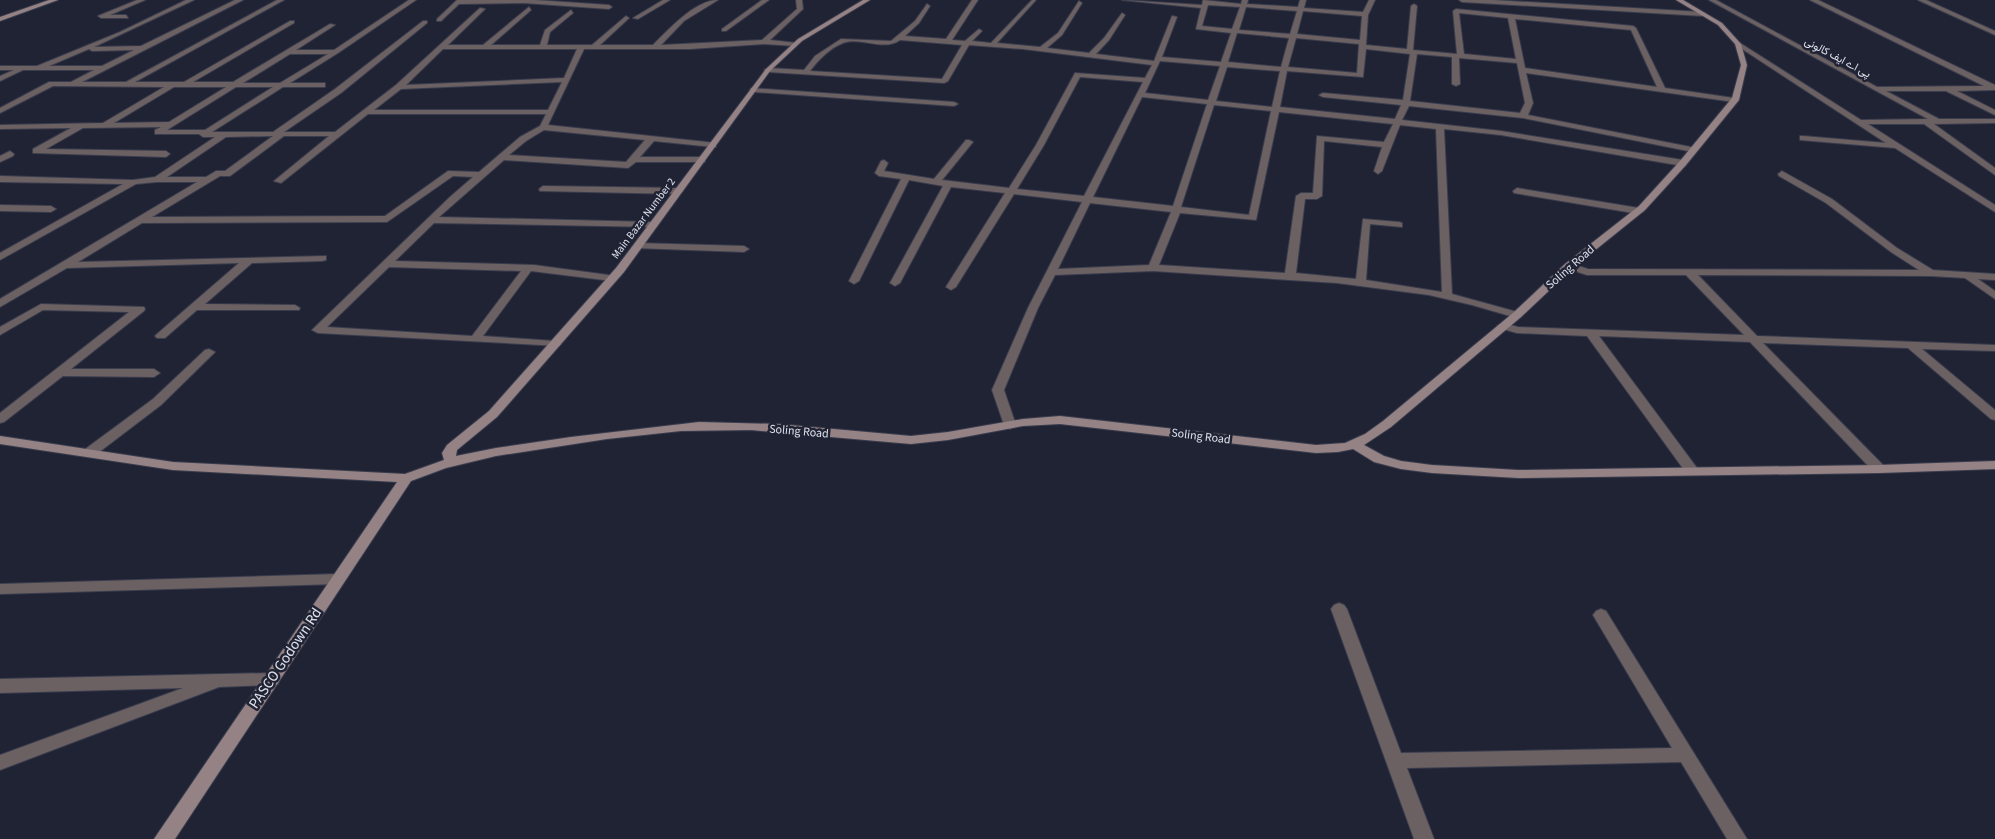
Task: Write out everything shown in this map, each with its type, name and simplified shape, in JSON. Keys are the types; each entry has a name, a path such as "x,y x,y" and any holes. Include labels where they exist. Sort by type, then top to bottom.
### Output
{"street":[{"path":"0,19 55,0"},
{"path":"126,16 101,16 142,0"},
{"path":"38,68 85,49 191,0"},
{"path":"72,84 240,0"},
{"path":"128,84 281,0"},
{"path":"337,134 203,135 280,85 336,52 413,0"},
{"path":"439,20 459,1 524,0 609,7"},
{"path":"636,18 667,0"},
{"path":"655,47 682,20 715,0"},
{"path":"724,30 766,0"},
{"path":"764,42 800,9 799,0"},
{"name":"Main Bazar Number 2","path":"450,460 448,453 452,448 493,414 612,278 638,246 768,70 795,44 867,0"},
{"path":"949,40 975,0"},
{"path":"1125,0 1244,3 1366,14"},
{"path":"884,163 879,173 948,184 1253,218 1284,69 1303,0"},
{"path":"899,38 949,40 1157,61 1360,75 1366,14 1372,0"},
{"path":"1462,0 1540,3 1704,14"},
{"name":"Soling Road","path":"406,478 450,460 576,439 701,426 780,428 929,440 1010,425 1060,420 1316,449 1345,448 1356,445 1387,424 1517,315 1569,266 1639,211 1683,163 1734,100 1744,65 1738,44 1720,24 1679,0"},
{"name":"پی اے ایف کالونی","path":"1712,0 1876,89 1995,88"},
{"name":"پی اے ایف کالونی","path":"1813,0 1995,88"},
{"path":"1921,0 1995,33"},
{"path":"993,44 1034,1"},
{"path":"1042,49 1060,34 1079,3"},
{"path":"1206,3 1198,28 1293,36 1412,51 1520,61"},
{"path":"1154,268 1176,210 1222,64 1244,3"},
{"path":"805,73 817,58 843,40 892,43 918,22 927,6"},
{"path":"1378,171 1387,145 1406,103 1412,51 1414,6"},
{"path":"278,180 399,87 482,9"},
{"path":"485,47 529,10"},
{"path":"1456,84 1458,55 1456,11 1633,28 1648,56 1662,90"},
{"path":"543,47 547,31 571,12"},
{"path":"1091,55 1107,39 1122,15"},
{"path":"1511,15 1529,104 1523,116"},
{"path":"1010,425 998,390 1033,308 1157,61 1174,17"},
{"path":"594,47 626,18"},
{"path":"187,83 292,22"},
{"path":"0,304 219,173 227,174 338,91 425,22"},
{"path":"207,132 158,132 332,25"},
{"path":"768,70 944,81 967,42 979,31"},
{"path":"442,47 655,47 764,42 795,44"},
{"path":"1738,44 1995,209"},
{"path":"555,344 318,330 481,175 523,139 543,127 568,80 581,47"},
{"path":"85,49 142,48"},
{"path":"288,52 336,52"},
{"path":"0,68 103,68"},
{"path":"0,79 24,68"},
{"path":"1522,70 1734,100"},
{"path":"951,287 1040,145 1078,75 1148,80"},
{"path":"399,87 568,80"},
{"path":"104,125 175,83"},
{"path":"0,111 52,84 322,85"},
{"path":"1947,88 1994,120"},
{"path":"1876,89 1939,122"},
{"path":"754,90 954,104"},
{"path":"1140,95 1501,133 1683,163"},
{"path":"1324,95 1523,116 1693,150"},
{"path":"368,112 550,112"},
{"path":"1861,122 1994,120"},
{"path":"1926,122 1995,172"},
{"path":"0,127 171,124"},
{"path":"82,125 36,151 166,154"},
{"path":"1440,126 1447,298"},
{"path":"543,127 713,145"},
{"path":"157,179 225,134"},
{"path":"1290,277 1301,196 1317,196 1320,138 1387,145"},
{"path":"1803,138 1897,146"},
{"path":"502,157 628,165 651,139"},
{"path":"936,182 969,142"},
{"path":"0,159 10,154"},
{"path":"634,159 702,160"},
{"path":"141,220 387,219 451,173 481,175"},
{"path":"1782,174 1829,202 1894,250 1931,273"},
{"path":"854,281 906,177"},
{"path":"0,179 134,182 157,179 208,180"},
{"path":"0,257 134,182"},
{"path":"895,283 948,184"},
{"path":"543,189 679,191"},
{"path":"1517,191 1639,211"},
{"path":"0,208 51,209"},
{"path":"432,220 653,225"},
{"path":"1361,282 1366,221 1399,225"},
{"path":"638,246 744,249"},
{"path":"64,265 322,258"},
{"path":"161,336 249,260"},
{"path":"387,264 528,268 612,278"},
{"path":"1569,266 1587,272 1931,273 1968,277 1995,277"},
{"path":"475,339 528,268"},
{"path":"1051,272 1154,268 1361,282 1447,298 1517,315"},
{"path":"1688,271 1880,469"},
{"path":"1968,277 1995,296"},
{"path":"0,332 41,307 140,308 0,419"},
{"path":"194,307 294,308"},
{"path":"1503,326 1517,330 1995,348"},
{"path":"1590,332 1692,471"},
{"path":"1911,345 1995,416"},
{"path":"89,453 157,402 209,352"},
{"path":"60,372 154,373"},
{"path":"0,440 173,466 406,478"},
{"path":"1356,445 1379,459 1401,464 1432,469 1518,474 1880,469 1995,465"},
{"name":"PASCO Godown Rd","path":"164,839 406,478"},
{"path":"0,588 338,579"},
{"path":"1339,609 1424,839"},
{"path":"1601,615 1737,839"},
{"path":"0,686 272,679"},
{"path":"0,763 222,681"},
{"path":"1395,761 1685,755"}]}
